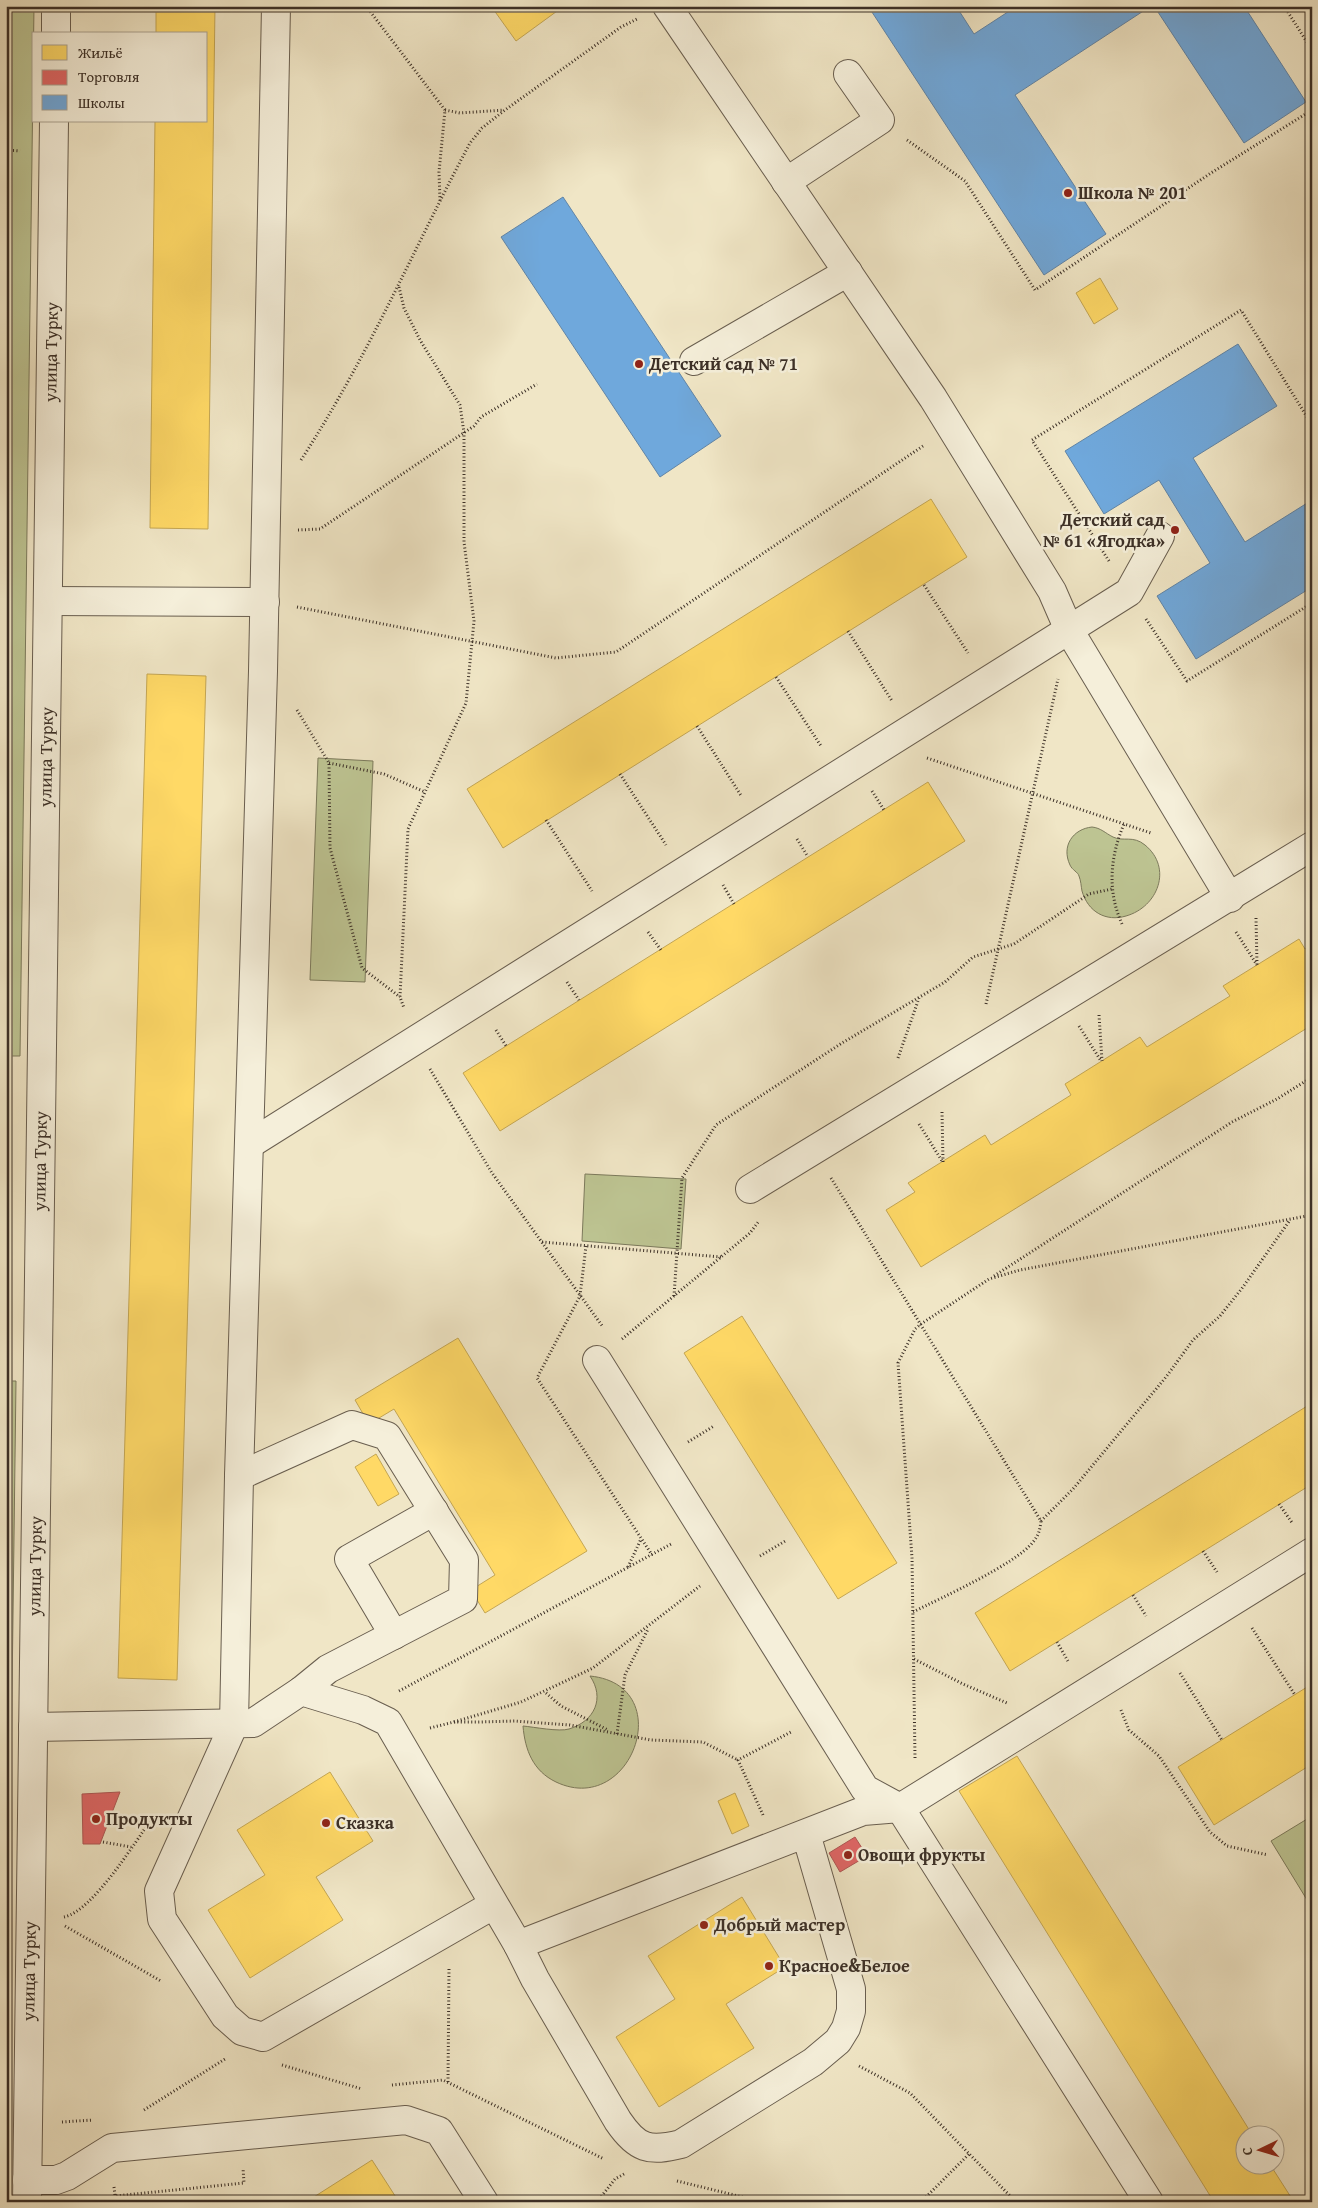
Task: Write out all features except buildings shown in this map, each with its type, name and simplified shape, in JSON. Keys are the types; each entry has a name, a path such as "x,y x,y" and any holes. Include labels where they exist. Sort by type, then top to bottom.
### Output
{"street":[{"path":"56,6 56,32"},
{"path":"276,6 265,602 239,1476 234,1724 159,1891 162,1919 225,2016 242,2031 263,2038 493,1905"},
{"path":"656,10 786,182 952,427 1052,591 1069,630 1198,844 1224,901"},
{"path":"786,182 880,120 848,74"},
{"name":"улица Турку","path":"27,2191 54,122"},
{"path":"694,361 848,272"},
{"path":"250,1144 1129,592 1160,536"},
{"path":"48,601 265,602"},
{"path":"750,1188 1312,846"},
{"path":"597,1360 865,1789 908,1803 1149,2202"},
{"path":"33,1727 253,1723 301,1691 328,1669 463,1598 464,1560 387,1436 352,1425 239,1476"},
{"path":"394,1635 349,1559 434,1511"},
{"path":"518,1945 863,1811 908,1803 1312,1552"},
{"path":"301,1691 363,1710 388,1722 518,1945 535,1979 628,2136 642,2147 661,2149 681,2144 812,2062 838,2041 846,2028 851,2012 851,1989 806,1834"},
{"path":"27,2191 66,2176 112,2148 406,2120 439,2131 484,2202"}],"path":[{"path":"366,6 445,110 439,172 440,202"},
{"path":"1284,6 1312,50"},
{"path":"298,466 334,410 399,288 470,143 482,128 505,110 621,27 656,10"},
{"path":"445,110 480,113 505,110"},
{"path":"880,120 965,181 1035,290 1211,173 1312,110"},
{"path":"399,288 404,308 420,340 460,405 464,434 464,542 474,614 472,641"},
{"path":"1312,425 1241,310 1032,440 1187,681 1312,603"},
{"path":"266,531 320,529 464,434 481,418 537,384"},
{"path":"265,602 556,658 616,652 952,427"},
{"path":"924,584 986,682"},
{"path":"979,1050 986,1006 1069,630"},
{"path":"848,631 911,730"},
{"path":"263,671 289,697 329,763 330,848 362,968 400,997"},
{"path":"776,677 839,774"},
{"path":"698,726 759,824"},
{"path":"886,744 1174,841 1198,844"},
{"path":"329,763 384,774 425,792"},
{"path":"620,774 683,872"},
{"path":"546,820 609,918"},
{"path":"1124,824 1112,863 1112,889 1118,916 1138,953"},
{"path":"1224,901 1257,965 1256,881"},
{"path":"674,1296 682,1178 716,1125 842,1043 945,982 973,957 1024,940 1089,894 1112,889"},
{"path":"1062,999 1102,1062 1097,978"},
{"path":"920,996 896,1063 904,1095 943,1162 941,1073"},
{"path":"908,1803 914,1658 912,1558 898,1364 916,1329 989,1279 1232,1122 1277,1099 1312,1077"},
{"path":"814,1150 1041,1521 1040,1532 1032,1543 1012,1558 913,1612"},
{"path":"597,1360 750,1233 762,1217 750,1188"},
{"path":"989,1279 1020,1270 1312,1215"},
{"path":"1041,1521 1073,1489 1166,1378 1193,1340 1220,1316 1244,1287 1290,1219"},
{"path":"541,1242 722,1257"},
{"path":"686,1443 714,1426"},
{"path":"363,1710 701,1527"},
{"path":"628,1568 641,1538"},
{"path":"395,1735 498,1710 546,1692 593,1668 726,1566 751,1561 787,1540"},
{"path":"1235,1600 1295,1695"},
{"path":"617,1734 617,1720 625,1675 649,1626"},
{"path":"1163,1645 1222,1740"},
{"path":"914,1658 963,1684 1048,1717"},
{"path":"1109,1679 1129,1730 1159,1756 1210,1832 1227,1846 1268,1855"},
{"path":"546,1692 561,1706 591,1723 617,1734"},
{"path":"738,1760 819,1716"},
{"path":"454,1722 515,1721 554,1724 651,1740 703,1742 738,1760 777,1846"},
{"path":"58,1918 74,1915 99,1891 159,1810"},
{"path":"103,1842 131,1847"},
{"path":"67,1929 162,1982"},
{"path":"448,2082 449,1965"},
{"path":"142,2112 233,2054"},
{"path":"279,2060 283,2066 362,2089"},
{"path":"851,2062 910,2092 1016,2202"},
{"path":"921,2202 969,2154"},
{"path":"597,2202 615,2179 628,2171"}],"green space":[{"path":"6,6 34,6 34,32 32,32 32,122 20,1056 6,1056"},
{"path":"318,758 373,761 365,982 310,980"},
{"path":"1092,827 1113,837 1141,842 1154,854 1160,875 1158,886 1153,896 1137,911 1119,918 1112,918 1093,910 1085,898 1079,876 1070,865 1067,851 1070,840 1074,835 1085,828"},
{"path":"585,1174 686,1179 681,1249 582,1241"},
{"path":"6,1381 16,1381 6,2163"},
{"path":"590,1676 617,1685 633,1701 638,1723 635,1746 624,1767 606,1782 583,1788 556,1782 541,1772 528,1751 523,1726 565,1730 585,1720 591,1715 597,1700 597,1692"},
{"path":"1312,1816 1312,1908 1271,1841"}],"place":[{"name":"Школа № 201","path":"1068,193"},
{"name":"Детский сад № 71","path":"639,364"},
{"name":"Детский сад № 61 «Ягодка»","path":"1175,530"},
{"name":"Продукты","path":"96,1819"},
{"name":"Сказка","path":"326,1823"},
{"name":"Овощи фрукты","path":"848,1855"},
{"name":"Добрый мастер","path":"704,1925"},
{"name":"Красное&Белое","path":"769,1966"}]}
